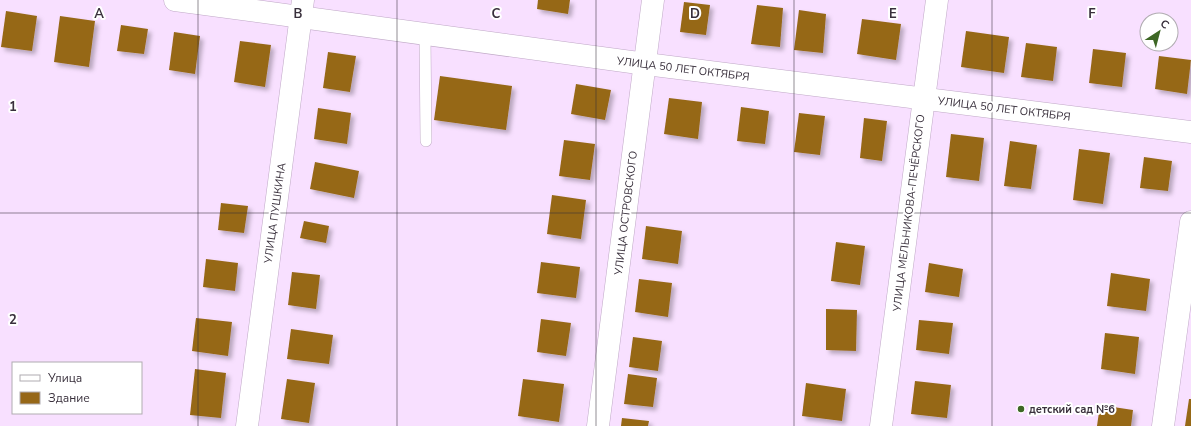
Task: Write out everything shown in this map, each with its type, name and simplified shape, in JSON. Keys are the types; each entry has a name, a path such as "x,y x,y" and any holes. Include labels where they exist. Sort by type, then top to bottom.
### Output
{"street":[{"name":"УЛИЦА 50 ЛЕТ ОКТЯБРЯ","path":"175,0 302,9 425,34 646,64 1191,132"},
{"name":"УЛИЦА ОСТРОВСКОГО","path":"598,426 646,64 653,0"},
{"name":"УЛИЦА МЕЛЬНИКОВА-ПЕЧЁРСКОГО","path":"881,426 937,0"},
{"name":"УЛИЦА ПУШКИНА","path":"247,426 302,9"},
{"path":"1163,426 1185,313 1191,222"}],"lane":[{"path":"425,34 426,141"}],"building":[{"path":"538,0 570,0 568,14 537,9"},
{"path":"684,2 710,5 706,35 680,32"},
{"path":"757,5 783,8 780,47 751,44"},
{"path":"799,10 826,14 823,53 794,50"},
{"path":"6,11 37,16 32,51 1,47"},
{"path":"60,16 95,21 89,67 54,62"},
{"path":"862,19 901,24 896,60 857,54"},
{"path":"121,25 148,29 144,54 117,51"},
{"path":"966,31 1009,37 1004,73 961,67"},
{"path":"174,32 200,36 195,74 169,70"},
{"path":"240,41 271,45 265,87 234,82"},
{"path":"1026,43 1057,47 1053,81 1021,77"},
{"path":"1093,49 1126,53 1122,87 1089,83"},
{"path":"328,52 356,56 350,92 323,88"},
{"path":"1159,56 1191,60 1187,94 1155,89"},
{"path":"440,76 512,86 506,130 434,120"},
{"path":"576,84 611,90 605,120 571,114"},
{"path":"669,98 702,102 698,139 664,134"},
{"path":"741,107 769,111 765,144 737,141"},
{"path":"318,108 351,113 347,144 314,139"},
{"path":"799,113 825,116 820,155 794,152"},
{"path":"864,118 887,121 882,161 860,158"},
{"path":"951,134 984,138 979,181 946,177"},
{"path":"564,140 595,144 590,180 559,176"},
{"path":"1010,141 1037,145 1031,189 1004,186"},
{"path":"1079,149 1110,153 1103,204 1073,200"},
{"path":"1144,157 1172,161 1168,191 1140,188"},
{"path":"315,162 359,171 354,198 310,189"},
{"path":"552,195 586,200 581,239 547,234"},
{"path":"221,203 248,206 244,233 218,230"},
{"path":"304,221 329,226 326,243 300,238"},
{"path":"646,226 682,231 678,264 642,259"},
{"path":"836,242 865,246 860,285 831,281"},
{"path":"206,259 238,263 235,291 203,287"},
{"path":"541,262 580,267 576,298 537,293"},
{"path":"929,263 963,269 959,297 925,292"},
{"path":"292,272 320,275 316,309 288,305"},
{"path":"1111,273 1150,279 1146,311 1107,306"},
{"path":"639,279 672,283 668,317 635,312"},
{"path":"826,309 857,310 856,351 826,350"},
{"path":"196,318 232,322 228,356 192,351"},
{"path":"541,319 571,323 566,356 537,352"},
{"path":"919,320 953,323 949,354 916,350"},
{"path":"291,329 333,335 329,364 287,359"},
{"path":"1105,333 1139,337 1135,374 1101,369"},
{"path":"633,337 662,341 658,371 629,367"},
{"path":"195,369 226,373 221,418 190,415"},
{"path":"628,374 657,378 653,407 624,404"},
{"path":"287,379 315,383 309,423 281,419"},
{"path":"523,379 564,384 559,422 518,416"},
{"path":"915,381 951,385 947,418 911,414"},
{"path":"806,383 846,389 842,421 802,416"},
{"path":"1189,399 1191,399 1191,426 1185,426"},
{"path":"1100,405 1133,410 1131,426 1097,426"},
{"path":"622,418 649,421 648,426 621,426"}],"place":[{"name":"детский сад №6","path":"1021,409"}]}
